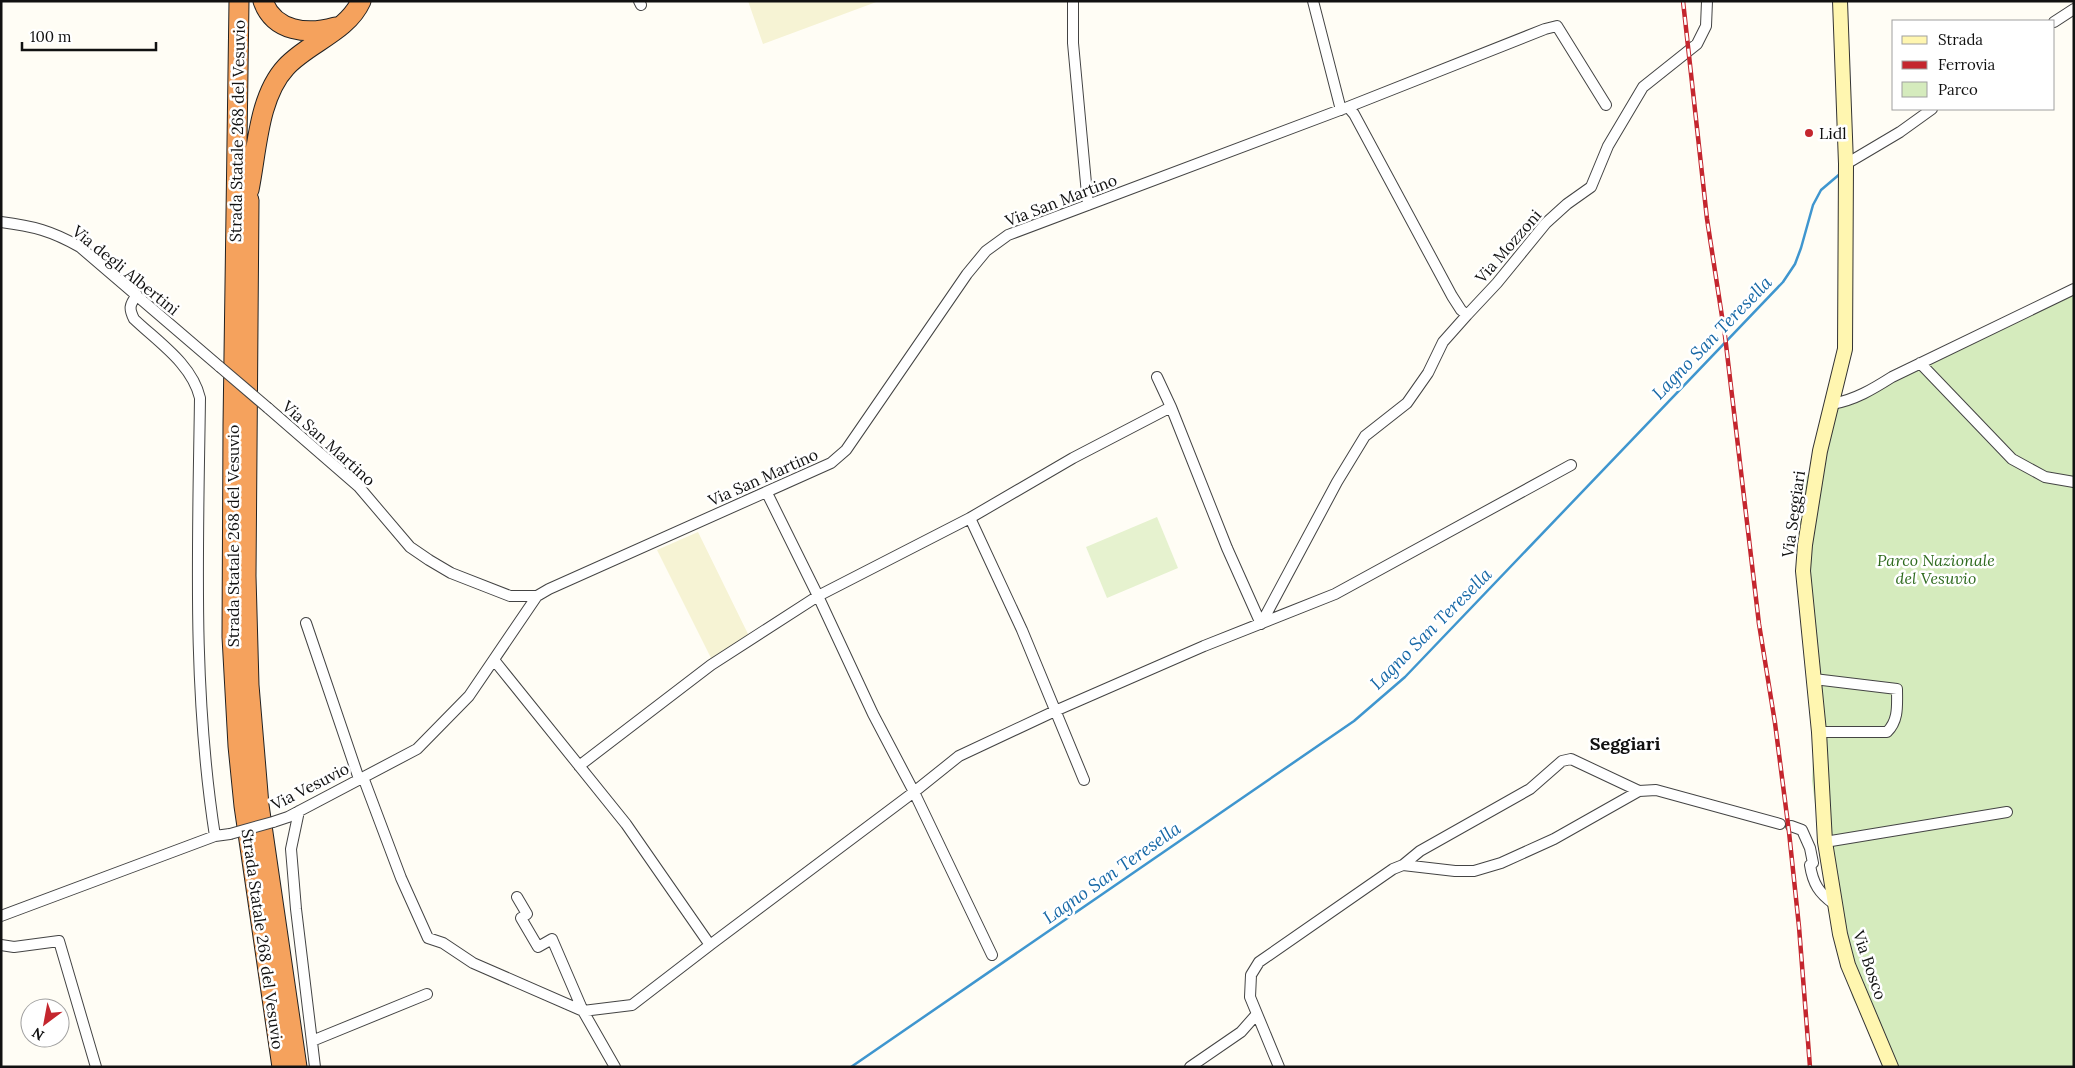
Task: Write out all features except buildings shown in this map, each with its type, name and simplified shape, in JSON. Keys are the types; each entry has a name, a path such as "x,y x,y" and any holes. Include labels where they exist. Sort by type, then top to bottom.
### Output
{"highway":[{"name":"Strada Statale 268 del Vesuvio","path":"239,1 232,645 238,746 244,806 282,1067"},
{"name":"Strada Statale 268 del Vesuvio","path":"251,1 246,576 249,685 259,805 297,1067"},
{"path":"263,1 273,18 297,31 312,32 341,26"},
{"path":"249,190 264,105 274,85 291,63 350,18 361,1"}],"main road":[{"name":"Via Seggiari","path":"1830,871 1826,842 1819,732 1803,571 1820,450 1845,350 1846,164 1840,1"},
{"name":"Via Bosco","path":"1830,871 1834,904 1848,965 1891,1067"}],"street":[{"path":"1073,1 1073,43 1088,205"},
{"path":"1313,1 1344,108 1354,114 1452,296 1460,310 1467,315"},
{"name":"Via Mozzoni","path":"1261,624 1337,482 1365,436 1407,403 1428,374 1443,342 1497,283 1546,223 1567,204 1591,187 1608,146 1643,86 1697,44 1706,26 1707,1"},
{"path":"2055,21 2074,9"},
{"name":"Via San Martino","path":"268,408 359,487 410,547 451,573 510,596 537,596 831,463 846,450 967,274 986,251 1008,235 1344,108 1544,29 1557,26 1606,105"},
{"path":"1846,164 1900,132 1931,110"},
{"name":"Via degli Albertini","path":"1,222 30,226 60,235 80,247 268,408"},
{"path":"1832,404 1845,402 1870,391 1920,363 2074,290"},
{"path":"137,295 130,304 130,310 134,319 184,367 197,385 200,398 197,608 205,756 215,836"},
{"path":"1920,363 2012,459 2045,477 2074,482"},
{"path":"1157,377 1171,407 1227,548 1261,624"},
{"path":"579,766 711,665 818,596 970,518 1073,458 1171,407"},
{"path":"306,623 361,778 401,878 428,938 443,943 473,963 582,1011 632,1005 959,756 1055,711 1335,594 1571,464"},
{"path":"766,493 818,596 873,714 914,792 992,955"},
{"path":"970,518 1022,630 1084,780"},
{"name":"Via Vesuvio","path":"1,916 215,836 230,834 273,822 299,811 417,750 468,696 537,596"},
{"path":"494,660 626,824 710,945"},
{"path":"1814,679 1897,689 1895,724 1887,732 1819,732"},
{"path":"1279,1067 1250,998 1251,976 1260,962 1393,869 1404,865 1420,851 1530,789 1562,761 1571,760 1639,791"},
{"path":"1404,865 1455,871 1474,871 1501,863 1554,839 1639,791 1656,790 1780,824"},
{"path":"299,811 290,849 315,1067"},
{"path":"1826,842 2007,812"},
{"path":"1791,826 1802,830 1810,848 1812,863 1810,865 1817,889 1834,904"},
{"path":"1812,863 1830,871"},
{"path":"517,897 527,914 521,918 538,947 552,939 582,1011 615,1067"},
{"path":"1,945 14,947 59,940 96,1067"},
{"path":"312,1041 427,994"},
{"path":"1190,1067 1241,1032 1256,1015"}],"shaded area":[{"path":"748,1 879,1 763,44"},
{"path":"698,532 749,636 712,660 657,550"}],"green space":[{"name":"Parco Nazionale del Vesuvio","path":"2074,289 2074,1067 1886,1067 1871,1031 1853,999 1840,959 1829,914 1812,781 1814,729 1796,566 1804,476 1810,475 1821,414 1858,399"},
{"path":"1157,517 1178,568 1107,598 1086,547"}],"waterway":[{"name":"Lagno San Teresella","path":"851,1067 1354,721 1405,677 1783,282 1795,264 1813,205 1821,190 1841,173"}],"railway":[{"path":"1683,1 1707,219 1725,336 1759,624 1775,723 1789,832 1799,927 1810,1067"}],"place":[{"name":"Lidl","path":"1809,133"}],"district":[{"name":"Seggiari","path":"1625,744"}]}
